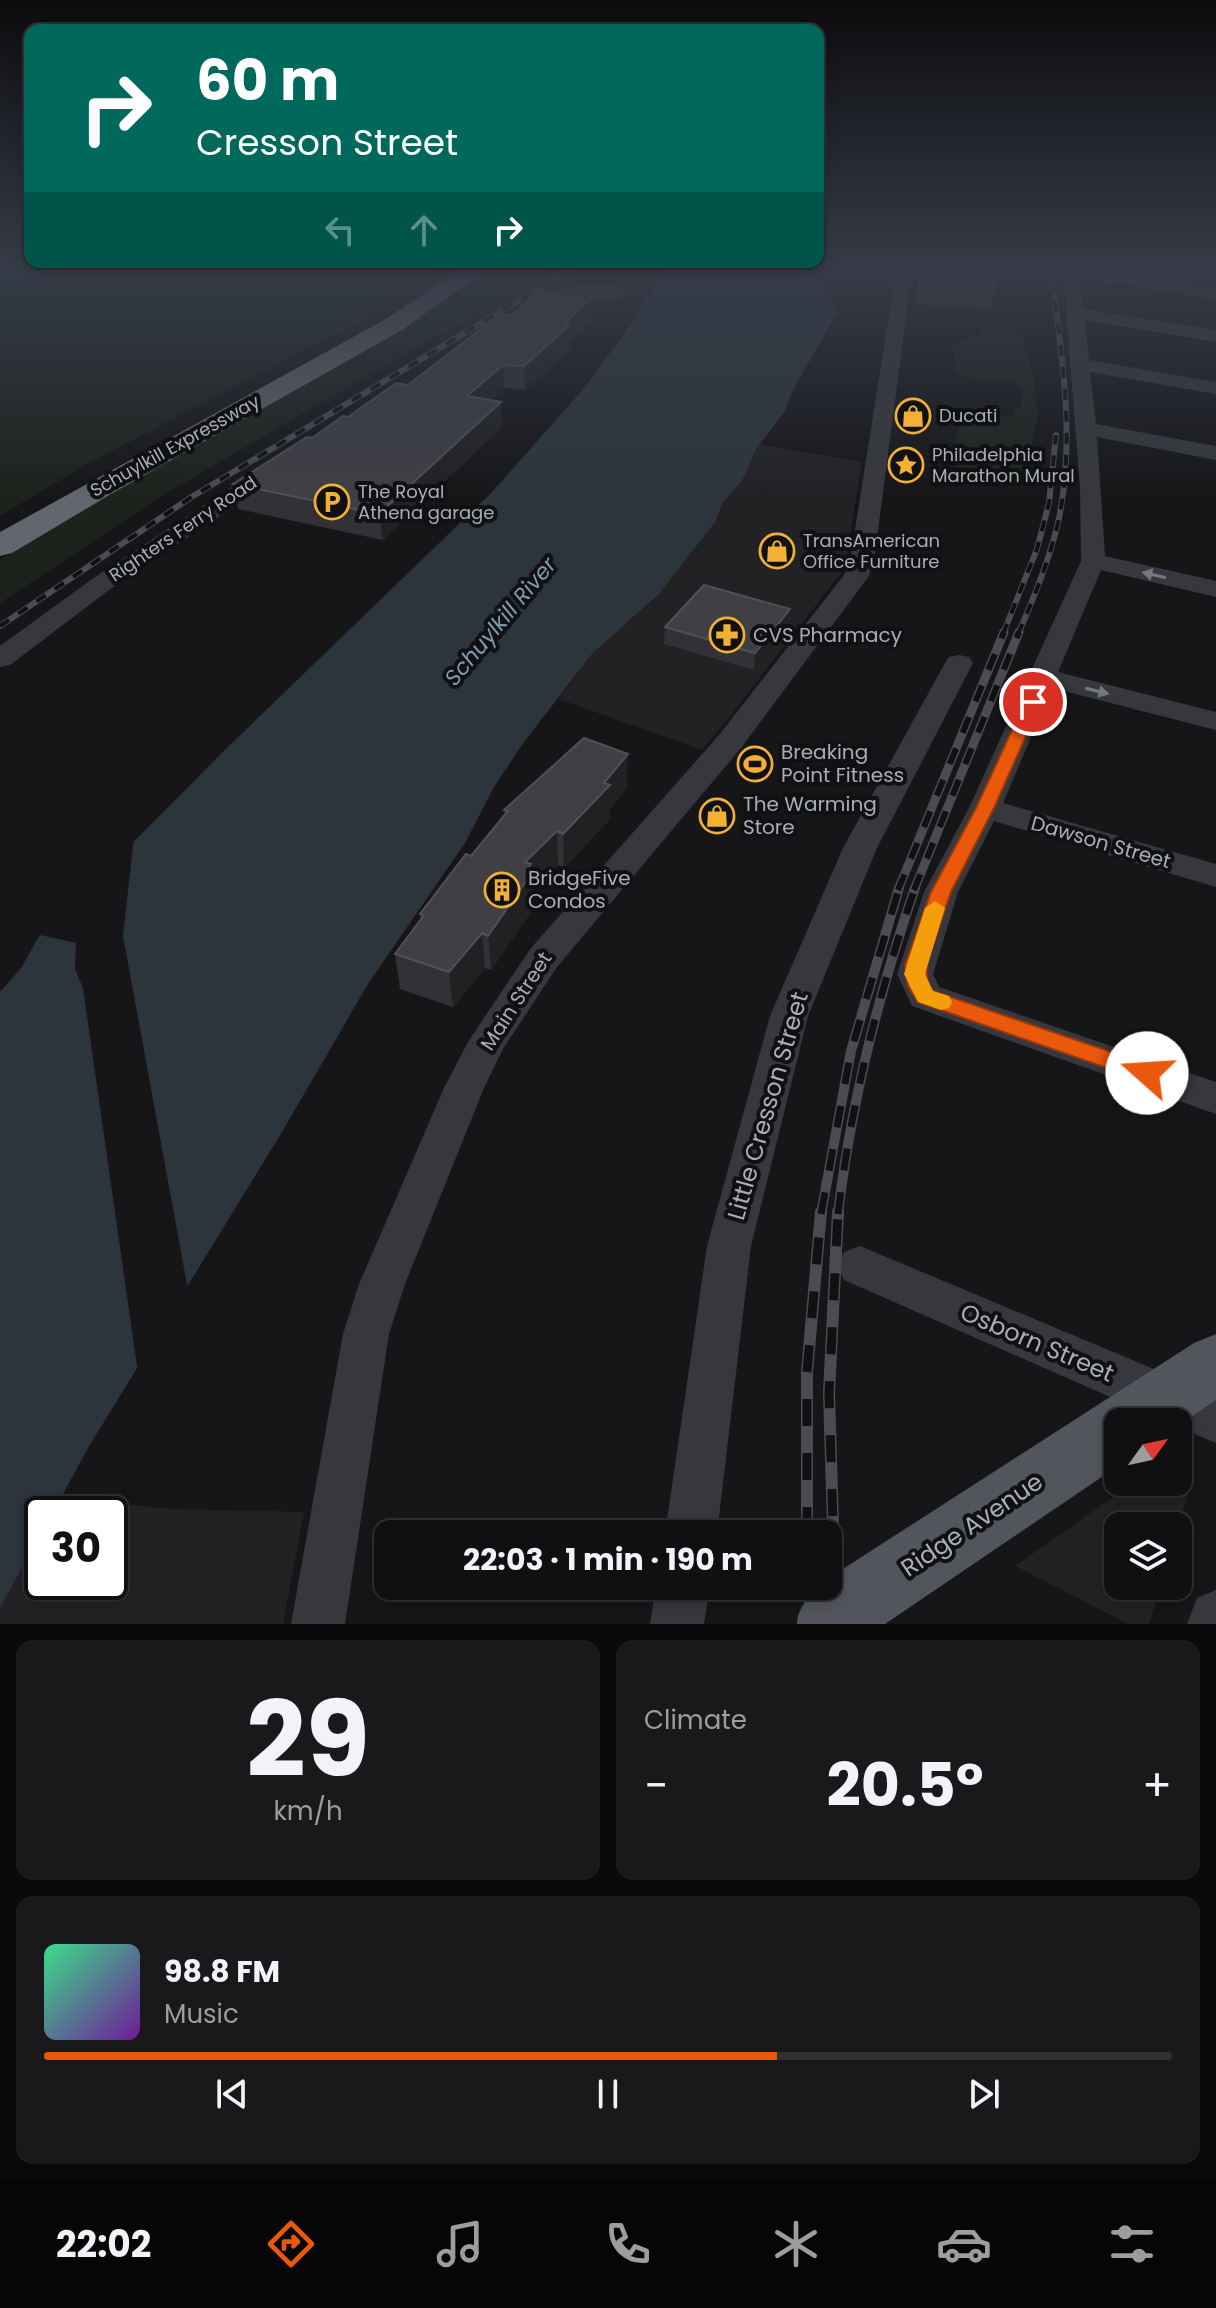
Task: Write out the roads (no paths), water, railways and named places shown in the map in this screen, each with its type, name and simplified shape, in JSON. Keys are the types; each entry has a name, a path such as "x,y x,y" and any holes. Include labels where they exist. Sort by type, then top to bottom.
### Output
{"highway":[{"name":"Schuylkill Expressway","path":"0,530 333,347"},
{"name":"Schuylkill Expressway","path":"0,546 354,347"}],"main road":[{"name":"Ridge Avenue","path":"1165,1408 1216,1364"},
{"name":"Ridge Avenue","path":"843,1613 1104,1449"}],"street":[{"name":"Main Street","path":"318,1624 366,1334 382,1284 464,1088 477,1060 539,961 743,725 856,576 862,561 893,347"},
{"path":"1077,347 1093,561 985,808 941,892 916,965 918,986 925,996 1216,1098"},
{"path":"1079,364 1216,388"},
{"path":"1085,428 1216,453"},
{"name":"Righters Ferry Road","path":"0,659 116,574 286,462"},
{"path":"1093,561 1216,589"},
{"name":"Little Cresson Street","path":"693,1520 729,1246 789,1016 860,848 959,663"},
{"path":"1044,677 1216,721"},
{"name":"Dawson Street","path":"985,808 1216,876"},
{"name":"Osborn Street","path":"860,1266 1140,1408"},
{"path":"677,1624 681,1600"},
{"path":"1214,1624 1216,1617"}],"water":[{"name":"Schuylkill River","path":"615,347 817,347 785,411 756,449 742,481 722,504 716,521 659,594 592,654 524,742 494,787 465,843 368,984 62,1496 24,1496 24,1564 0,1608 0,992 22,967 37,939 229,746 491,493 579,394"}],"railway":[{"path":"0,626 190,498 442,347"},
{"path":"1018,634 1050,551 1063,492 1067,429 1060,347"},
{"path":"1003,634 1037,549 1049,503 1056,435"},
{"path":"898,890 1004,632"},
{"path":"914,890 1019,632"},
{"path":"821,1214 851,1051 899,888"},
{"path":"838,1214 858,1090 889,968 915,888"},
{"path":"807,1520 807,1372 821,1212"},
{"path":"836,1624 829,1393 838,1212"},
{"path":"810,1600 811,1624"}],"place":[{"name":"Ducati","path":"913,416"},
{"name":"Philadelphia Marathon Mural","path":"906,465"},
{"name":"The Royal Athena garage","path":"332,502"},
{"name":"TransAmerican Office Furniture","path":"777,551"},
{"name":"CVS Pharmacy","path":"727,635"},
{"name":"Breaking Point Fitness","path":"755,764"},
{"name":"The Warming Store","path":"717,816"},
{"name":"BridgeFive Condos","path":"502,890"}]}
